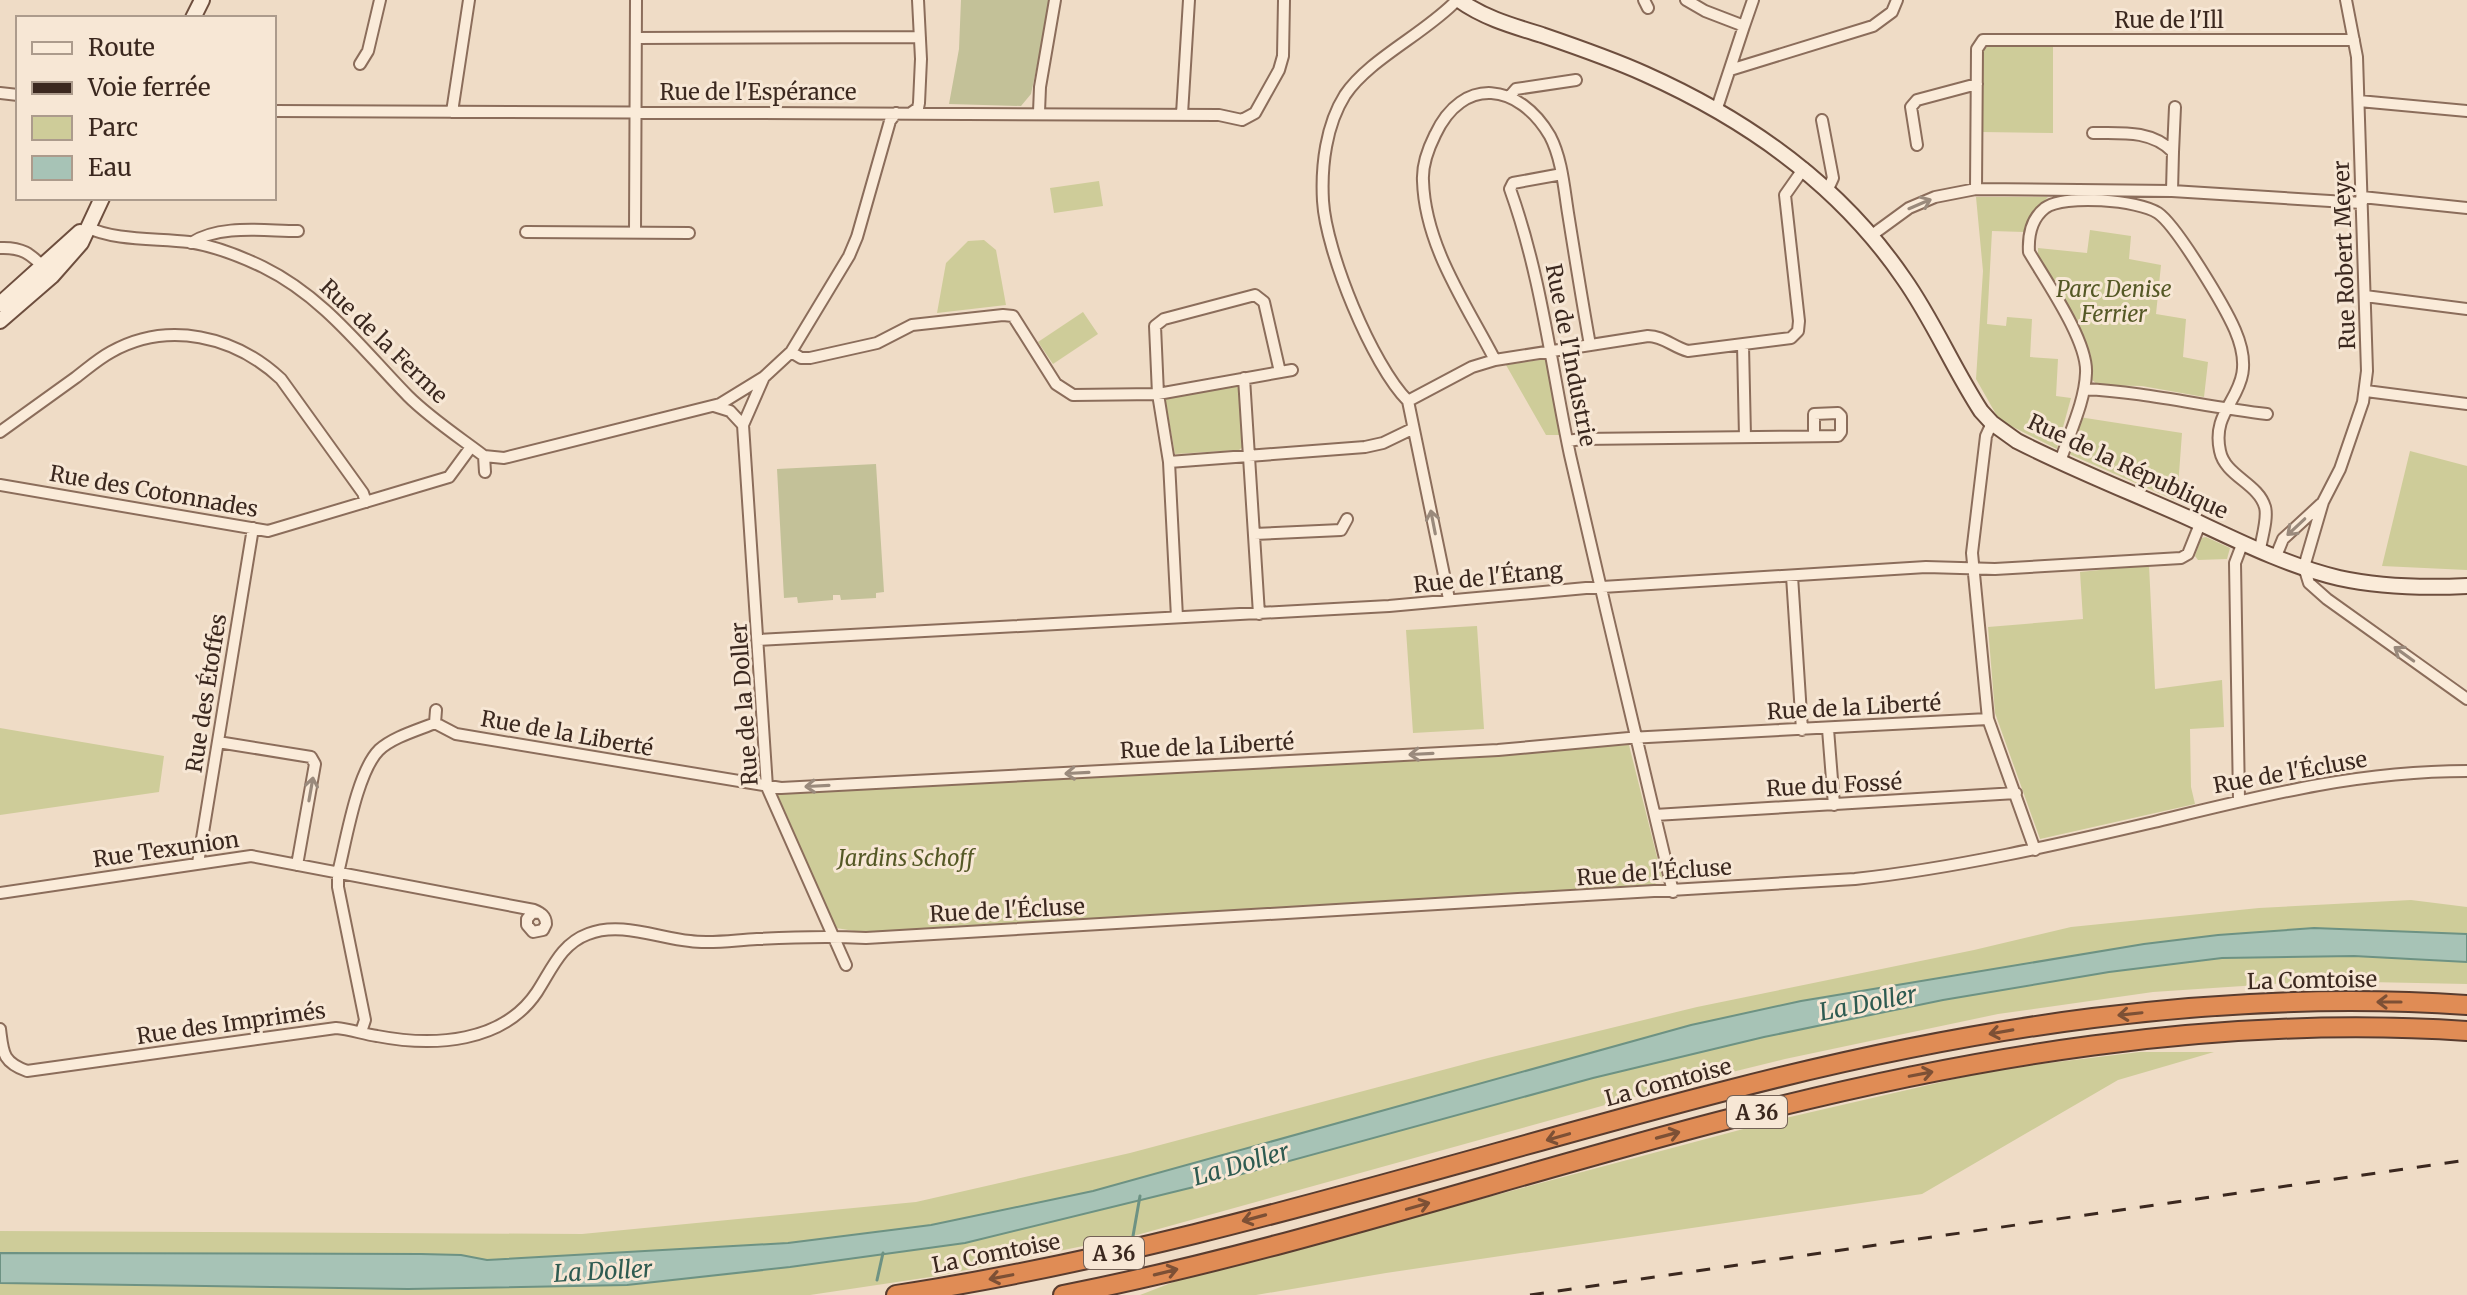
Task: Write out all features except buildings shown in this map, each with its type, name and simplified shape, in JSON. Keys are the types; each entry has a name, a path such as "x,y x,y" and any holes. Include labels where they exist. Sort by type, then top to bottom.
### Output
{"highway":[{"name":"La Comtoise","path":"896,1295 1094,1258 1432,1172 1724,1091 1952,1041 2078,1020 2176,1009 2332,1002 2467,1005"},
{"name":"A 36","path":"1063,1295 1333,1229 1724,1120 1879,1082 1966,1065 2082,1047 2249,1031 2330,1028 2467,1031"}],"main road":[{"name":"Rue de la République","path":"1458,0 1491,19 1617,61 1716,111 1804,168 1872,235 1907,282 1969,393 1992,423 2017,441 2200,524 2304,567 2365,582 2467,586"},
{"path":"0,304 48,271 81,243 101,200"},
{"path":"0,321 48,271"}],"street":[{"path":"360,64 368,51 380,0"},
{"path":"452,112 469,0"},
{"path":"635,232 636,0"},
{"path":"911,113 919,106 918,0"},
{"path":"1039,112 1040,87 1055,0"},
{"path":"1182,114 1189,0"},
{"name":"Rue de l'Espérance","path":"276,111 1039,112 1219,115 1242,120 1255,113 1279,70 1283,56 1284,0"},
{"path":"1449,599 1408,401 1389,377 1363,328 1340,271 1323,203 1327,139 1336,111 1347,92 1366,73 1458,0"},
{"path":"1686,0 1744,26"},
{"path":"1716,111 1753,0"},
{"path":"1730,70 1873,26 1892,12 1897,0"},
{"name":"Rue Robert Meyer","path":"2304,567 2323,502 2340,469 2366,391 2359,101 2354,40 2346,0"},
{"path":"636,38 920,37"},
{"name":"Rue de l'Ill","path":"1977,84 1977,49 1983,40 2354,40"},
{"path":"1510,96 1516,89 1576,80"},
{"path":"1917,145 1911,107 1917,100 1977,84 1976,189"},
{"path":"1495,360 1432,236 1422,178 1427,152 1440,125 1456,104 1484,93 1510,96 1526,107 1551,139 1562,174 1590,345"},
{"path":"2359,101 2467,111"},
{"path":"2172,191 2175,107"},
{"path":"485,472 484,456 504,458 712,406 738,395 764,377 791,352 857,237 890,121 896,113"},
{"path":"1822,120 1833,178 1828,189"},
{"path":"2093,133 2138,133 2165,144 2173,152"},
{"path":"1408,401 1472,367 1495,360 1648,336 1659,336 1671,347 1688,351 1791,338 1798,331 1799,321 1785,195 1804,168"},
{"name":"Rue de l'Industrie","path":"1562,174 1513,183 1510,189 1525,230 1600,587 1673,892"},
{"path":"1872,235 1909,208 1935,197 1976,189 2172,191 2467,208"},
{"path":"2060,462 2084,389 2086,364 2082,346 2029,252 2028,237 2033,222 2044,209 2057,202 2132,203 2157,211 2174,227 2234,327 2243,350 2245,368 2242,385 2221,422 2218,440 2222,459 2259,495 2266,509 2250,545 2235,563 2239,800"},
{"path":"87,227 111,234 191,243 204,234 298,231"},
{"path":"526,232 689,233"},
{"name":"Rue de la Ferme","path":"191,243 216,248 264,268 306,293 336,317 410,399 484,456"},
{"path":"0,248 16,247 28,251 48,271"},
{"path":"1177,617 1169,462 1158,394 1153,330 1158,321 1249,294 1264,302 1280,372"},
{"path":"2365,296 2467,309"},
{"path":"791,352 801,358 810,358 877,343 912,325 1013,316 1056,384 1073,395 1158,394 1292,370"},
{"path":"0,432 110,352 150,338 205,337 236,347 266,365 281,379 363,493 366,502"},
{"path":"1743,345 1745,437"},
{"path":"712,406 730,411 743,425 764,377"},
{"path":"1244,378 1259,614"},
{"path":"2084,389 2196,401 2267,414"},
{"path":"2366,391 2467,404"},
{"path":"1992,423 1986,436 1972,553 1988,719 2035,850"},
{"name":"Rue de la Doller","path":"743,425 767,787 846,965"},
{"path":"1169,462 1365,447 1383,443 1412,429"},
{"path":"1568,441 1814,436"},
{"name":"Rue des Cotonnades","path":"0,485 268,531 449,477 471,447"},
{"name":"Rue Robert Meyer","path":"2276,556 2283,539 2323,502"},
{"path":"1254,534 1341,530 1347,519"},
{"name":"Rue de l'Étang","path":"759,640 1389,606 1600,587 1926,567 1974,569 2181,558 2188,554 2200,524"},
{"name":"Rue des Étoffes","path":"198,863 253,528"},
{"path":"2304,567 2309,583 2327,599 2467,699"},
{"path":"1792,576 1802,730"},
{"path":"361,1032 365,1020 338,887 338,873 361,784 371,759 387,744 435,723 436,710"},
{"name":"Rue de la Liberté","path":"435,723 456,734 767,787 797,788 1498,750 1636,738 1988,719"},
{"path":"1828,729 1834,805"},
{"path":"218,742 311,757 315,764 297,865"},
{"name":"Rue de l'Écluse","path":"833,937 866,938 1673,892 1884,876 1928,871 2035,850 2317,784 2423,771 2467,771"},
{"name":"Rue du Fossé","path":"1655,815 2016,793"},
{"name":"Rue Texunion","path":"0,893 251,856 540,913"},
{"name":"Rue des Imprimés","path":"0,1029 3,1054 12,1066 27,1071 336,1028 379,1037 458,1039 484,1033 512,1020 529,1004 563,950 588,934 618,929 693,942 833,937"}],"green space":[{"path":"1988,46 2053,46 2053,133 1982,132 1982,53"},
{"path":"1099,181 1103,206 1054,213 1050,188"},
{"path":"1976,197 2048,197 2034,211 2024,232 1992,231 1987,324 2006,326 2007,317 2032,319 2030,357 2058,359 2056,396 2071,398 2057,449 1997,416 1976,379 1983,271"},
{"name":"Parc Denise Ferrier","path":"2090,230 2131,236 2129,259 2161,265 2156,314 2186,319 2183,357 2208,362 2204,397 2142,386 2098,385 2091,379 2091,355 2038,254 2038,248 2087,253"},
{"path":"984,240 996,250 1006,305 937,313 946,263 968,241"},
{"path":"1083,312 1098,334 1053,364 1038,342"},
{"path":"1546,359 1562,435 1546,435 1506,365"},
{"path":"1239,386 1245,445 1239,450 1175,454 1165,398"},
{"path":"2079,417 2182,433 2177,501 2069,454"},
{"path":"2410,451 2467,466 2467,570 2382,566"},
{"path":"2206,537 2230,548 2227,559 2198,560 2195,556 2201,538"},
{"path":"2149,565 2155,689 2222,680 2224,727 2190,729 2191,787 2195,804 2040,839 1995,713 1988,627 2083,619 2080,572"},
{"path":"1477,626 1484,729 1413,733 1406,630"},
{"path":"0,728 164,756 159,792 0,815"},
{"name":"Jardins Schoff","path":"1629,745 1662,877 1654,885 867,933 836,928 777,793"},
{"path":"2411,900 2467,907 2467,934 2314,928 2218,935 2144,944 1801,1001 1691,1025 1093,1191 931,1225 788,1243 487,1260 461,1255 421,1254 0,1253 0,1231 582,1234 916,1202 1130,1153 1488,1058 1697,1007 2071,927 2259,908"},
{"path":"2354,956 2467,962 2467,984 2318,981 2153,992 1998,1014 1785,1059 1663,1089 1137,1235 937,1276 810,1295 0,1295 0,1283 408,1289 627,1285 965,1243 1198,1186 1593,1078 1764,1037 1943,1000 2109,972 2222,958"},
{"path":"2140,1052 2214,1052 2118,1080 1922,1194 1256,1295 1140,1295 1184,1278 1777,1120 1998,1069"}],"shaded area":[{"path":"961,0 1051,0 1031,94 1021,106 949,104 959,49"},
{"path":"876,464 884,592 876,593 876,598 841,600 840,595 833,595 833,600 798,603 797,597 784,598 777,469"}],"water":[{"name":"La Doller","path":"2314,928 2467,934 2467,962 2354,956 2222,958 2109,972 1943,1000 1764,1037 1593,1078 1198,1186 965,1243 790,1267 627,1285 408,1289 0,1283 0,1253 421,1254 461,1255 487,1260 788,1243 931,1225 1093,1191 1691,1025 1801,1001 2144,944"}],"waterway":[{"path":"1133,1236 1140,1196"},
{"path":"877,1280 883,1253"}],"railway":[{"path":"1530,1295 2467,1160"}]}
